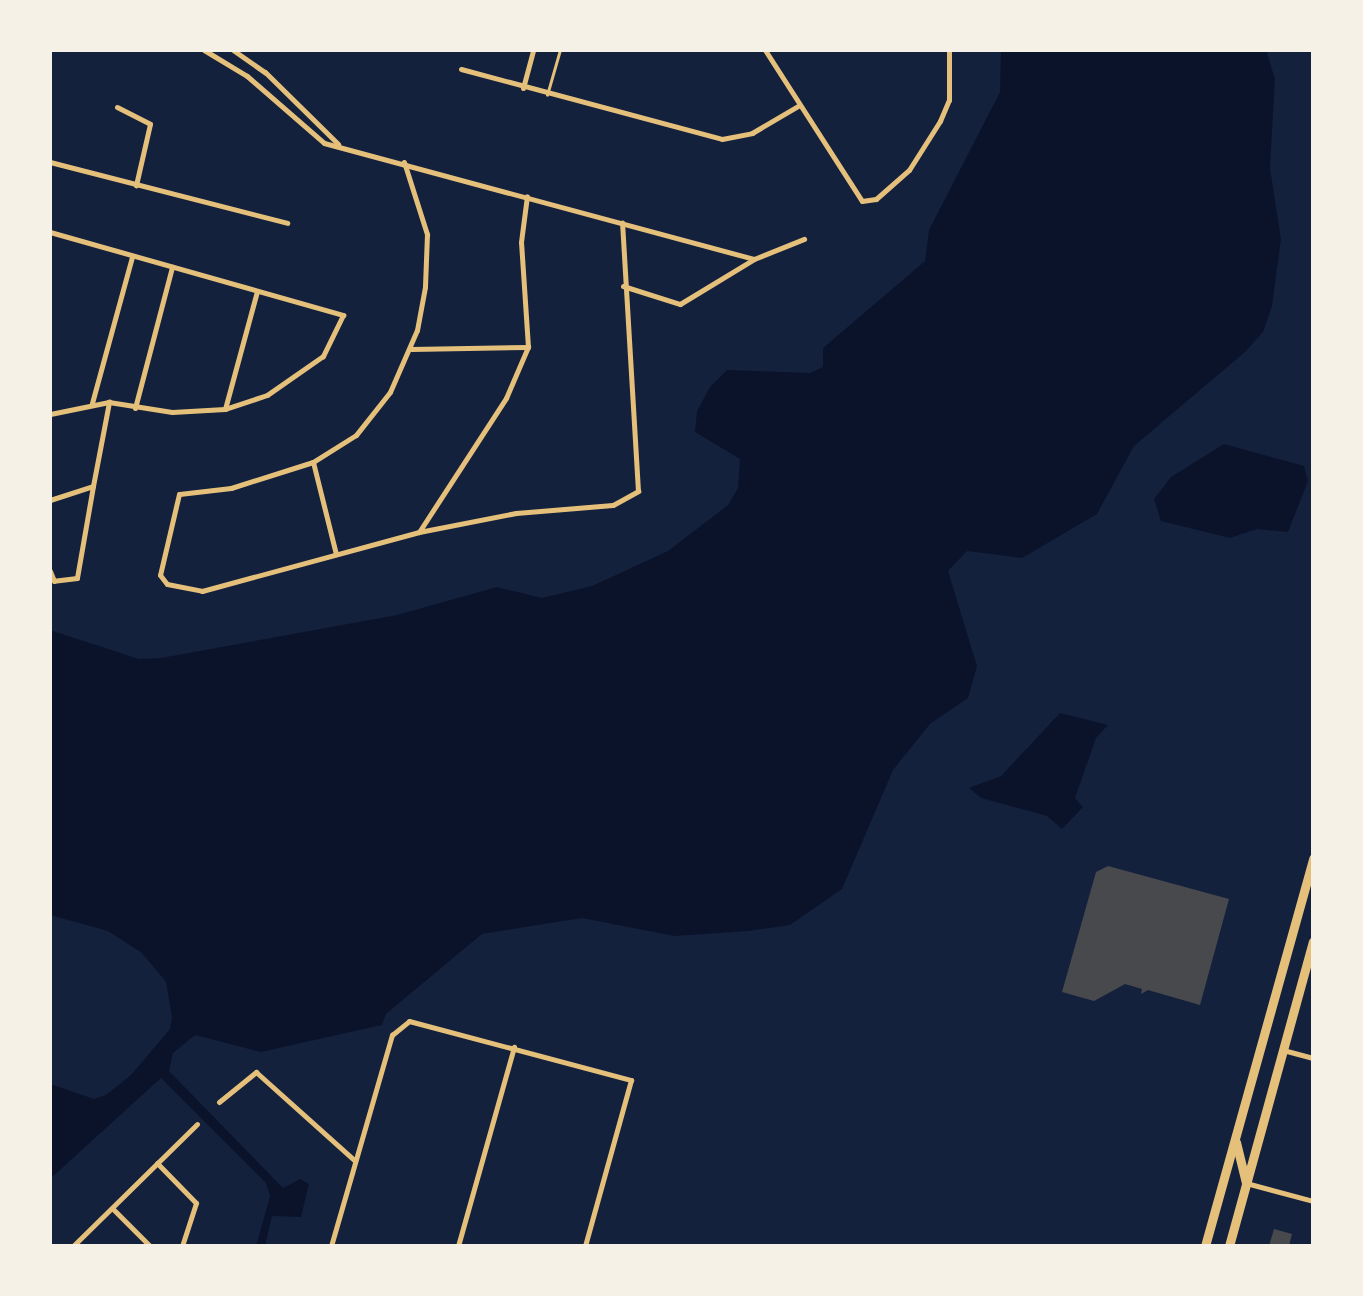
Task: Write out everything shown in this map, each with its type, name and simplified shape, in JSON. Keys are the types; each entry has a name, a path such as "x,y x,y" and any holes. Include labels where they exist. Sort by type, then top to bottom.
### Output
{"highway":[{"path":"1205,1246 1313,858"},
{"path":"1229,1246 1313,941"},
{"path":"1236,1138 1246,1183"}],"street":[{"path":"204,50 247,76 311,138 754,259"},
{"path":"233,50 265,72 338,144"},
{"path":"523,88 533,50"},
{"path":"766,50 798,106 862,201 876,199 909,170 940,121 948,100 948,50"},
{"path":"461,69 722,139 752,134 798,106"},
{"path":"116,107 150,124 136,184"},
{"path":"50,162 287,223"},
{"path":"404,162 427,234 424,304 410,350 371,420 313,462 231,488 179,494 160,575 167,584 202,591 418,532 516,513 613,505 638,492 622,222"},
{"path":"418,532 506,398 528,347 521,242 527,196"},
{"path":"50,232 343,314 323,356 288,384 225,409 135,408 109,402 50,414"},
{"path":"623,286 680,304 754,259 804,238"},
{"path":"92,403 132,256"},
{"path":"135,408 172,267"},
{"path":"225,409 257,290"},
{"path":"410,350 528,347"},
{"path":"50,571 54,581 77,578 109,402"},
{"path":"313,462 336,554"},
{"path":"50,500 93,486"},
{"path":"331,1246 392,1036 402,1023 419,1022 631,1080 585,1246"},
{"path":"458,1246 514,1047"},
{"path":"1283,1050 1313,1058"},
{"path":"219,1102 256,1072 354,1160"},
{"path":"73,1246 197,1124"},
{"path":"157,1163 196,1203 182,1246"},
{"path":"1246,1183 1313,1202"},
{"path":"112,1208 150,1246"}],"lane":[{"path":"548,95 560,50"}],"water":[{"path":"1001,50 1266,50 1275,79 1270,168 1281,239 1272,306 1263,332 1245,352 1134,446 1097,514 1022,558 967,551 948,571 977,666 968,698 930,724 893,770 842,889 790,925 749,931 674,936 582,918 482,934 386,1014 382,1025 261,1052 195,1035 173,1053 169,1071 283,1188 300,1179 309,1184 301,1217 272,1216 265,1246 256,1246 270,1196 266,1183 161,1078 50,1179 50,1084 94,1099 106,1095 131,1075 170,1029 172,1017 166,982 142,953 108,931 50,915 50,630 139,659 161,658 397,615 497,587 542,598 592,586 668,551 728,505 738,488 740,459 695,432 697,411 710,387 727,370 810,373 823,367 823,348 925,261 929,230 1000,92"},
{"path":"1224,444 1304,466 1308,481 1288,532 1257,529 1230,538 1161,521 1154,499 1171,477"},
{"path":"1060,713 1108,725 1096,738 1075,798 1083,807 1062,829 1047,816 981,798 969,788 1001,776"}],"building":[{"path":"1108,866 1229,899 1200,1005 1148,990 1141,994 1142,989 1125,984 1094,1001 1062,992 1096,872"},
{"path":"1274,1229 1292,1234 1289,1246 1269,1246"}]}
